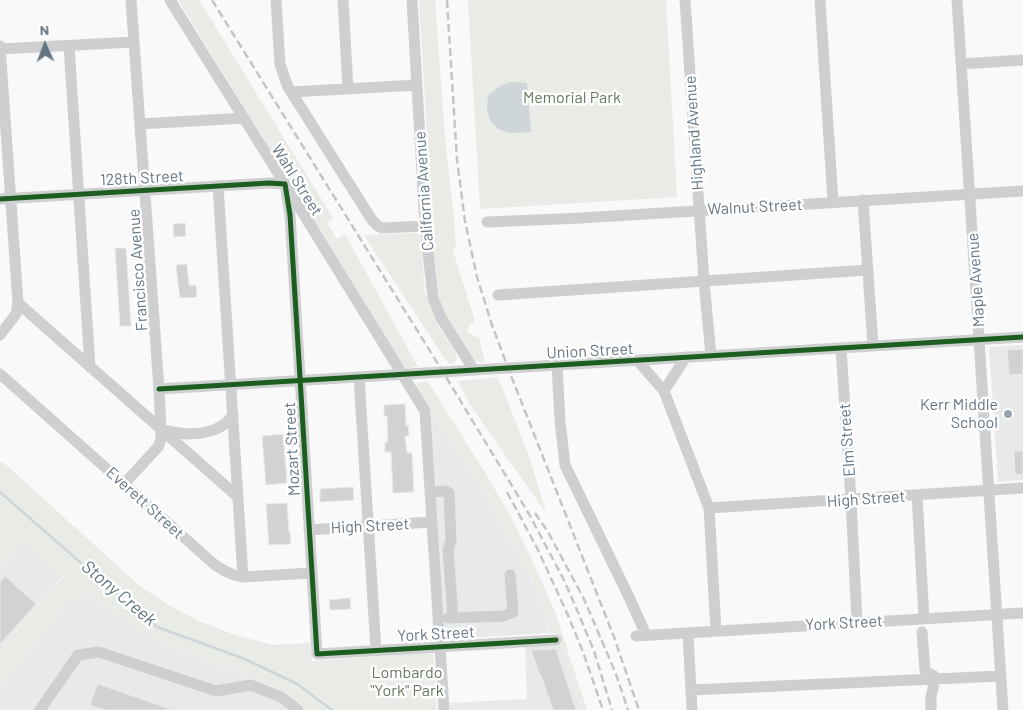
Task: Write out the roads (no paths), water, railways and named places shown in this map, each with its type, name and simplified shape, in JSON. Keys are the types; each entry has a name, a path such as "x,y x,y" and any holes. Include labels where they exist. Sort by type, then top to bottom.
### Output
{"street":[{"name":"Francisco Avenue","path":"124,484 158,447 161,439 131,0"},
{"name":"Wahl Street","path":"170,0 402,374"},
{"path":"276,0 280,64 285,79 372,220 378,226 386,228 425,226"},
{"path":"342,0 348,89"},
{"name":"California Avenue","path":"412,0 425,226 433,298 441,318 474,370"},
{"name":"Highland Avenue","path":"685,0 704,281 711,356"},
{"path":"820,0 834,202"},
{"name":"Maple Avenue","path":"957,0 1003,710"},
{"path":"0,335 16,314 18,303 5,199 0,48 134,42"},
{"path":"69,46 90,367"},
{"path":"961,64 1023,60"},
{"path":"292,92 417,86"},
{"path":"140,124 244,118"},
{"name":"128th Street","path":"5,199 269,183 285,184"},
{"name":"Mozart Street","path":"285,184 290,215 317,654"},
{"path":"218,186 243,577"},
{"name":"Walnut Street","path":"487,222 1023,191"},
{"path":"863,200 873,346"},
{"path":"498,296 868,270"},
{"path":"18,303 238,497"},
{"name":"Union Street","path":"159,389 1023,337"},
{"name":"Elm Street","path":"841,348 857,623"},
{"path":"664,391 686,357"},
{"path":"637,360 664,391 709,508 716,631"},
{"name":"York Street","path":"557,365 564,465 629,597 641,636 1023,613"},
{"name":"Everett Street","path":"0,374 215,565 234,575 243,577 311,573"},
{"path":"402,374 425,411 444,710"},
{"path":"358,377 376,650"},
{"path":"161,430 186,434 202,433 222,426 233,415"},
{"name":"High Street","path":"709,508 1023,488"},
{"path":"430,492 445,491 449,493 451,541 448,549 453,618"},
{"path":"917,495 924,619"},
{"name":"High Street","path":"309,530 431,522"},
{"path":"433,550 448,549"},
{"path":"438,619 504,616 513,612 510,575"},
{"path":"922,632 924,670 935,678"},
{"path":"688,633 692,710"},
{"name":"York Street","path":"317,654 556,640"},
{"path":"40,710 78,655 99,652 216,691 251,684 281,697 298,710"},
{"path":"691,690 1001,676"},
{"path":"931,710 931,697 935,678"}],"waterway":[{"name":"Stony Creek","path":"0,492 157,627 245,659 297,684 332,710"}],"railway":[{"path":"212,0 529,514 564,580 577,610 594,651 612,710"},
{"path":"447,0 457,160 465,221 477,277 508,368 614,637 639,710"},
{"path":"507,492 537,548 567,613 603,710"},
{"path":"535,513 548,532 584,599 616,674 628,710"}],"place":[{"name":"Kerr Middle School","path":"1008,414"}],"park label":[{"name":"Memorial Park","path":"572,98"},
{"name":"Lombardo \"York\" Park","path":"407,682"}]}
